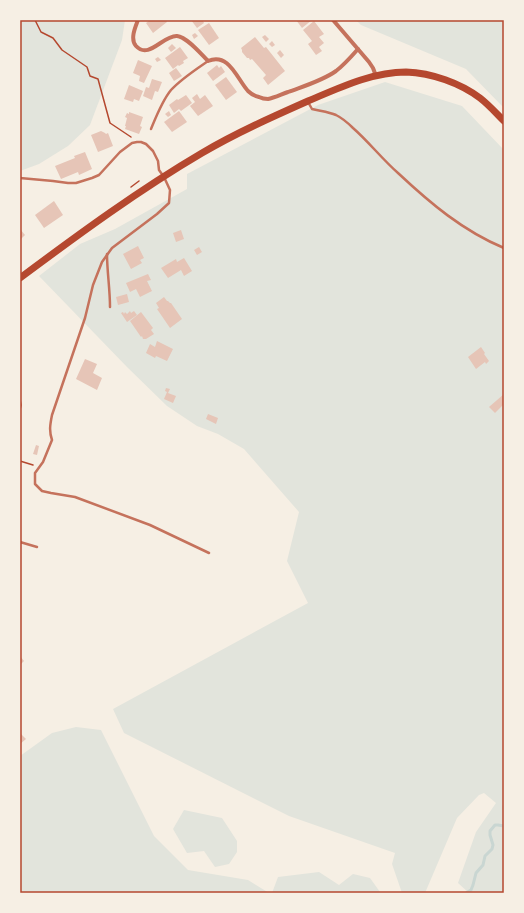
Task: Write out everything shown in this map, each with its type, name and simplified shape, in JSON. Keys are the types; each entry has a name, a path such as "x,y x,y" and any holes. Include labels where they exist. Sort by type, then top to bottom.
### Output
{"main road":[{"path":"20,278 124,203 204,152 260,123 342,87 388,73 408,72 431,76 449,81 469,91 480,98 504,121"}],"street":[{"path":"138,20 133,39 135,44 141,50 146,51 167,38 179,36 208,61 218,59 228,64 249,91 260,98 267,99 330,75 341,67 358,50"},
{"path":"333,20 369,62 376,76"}],"lane":[{"path":"151,129 157,114 170,92 186,77 208,61"},
{"path":"308,102 312,109 336,115 347,123 359,133 396,172 450,218 492,244 504,248"},
{"path":"20,178 76,183 99,175 120,152 132,143 142,142 153,151 158,161 159,170 170,190 169,203 157,214 118,242 107,253 102,262 93,285 85,318 52,415 50,425 52,440 43,462 35,473 35,484 40,489 51,494 75,497 150,525 209,553"},
{"path":"107,253 110,307"},
{"path":"20,542 37,547"}],"path":[{"path":"35,20 41,32 53,38 62,50 87,67 90,76 98,79 110,123 138,142"},
{"path":"20,399 20,410"},
{"path":"20,461 30,464"}],"shaded area":[{"path":"20,20 125,20 122,40 90,125 68,146 39,164 20,171"},
{"path":"356,20 504,20 504,108 466,69 361,25"},
{"path":"385,82 462,106 504,150 504,892 469,893 458,883 476,832 496,803 484,793 479,795 457,818 425,893 402,893 392,864 395,853 289,816 124,733 113,709 308,603 287,561 299,512 244,449 218,434 197,426 167,406 39,276 80,244 115,229 187,189 187,174 318,105"},
{"path":"76,727 101,730 154,836 188,870 248,880 269,893 20,893 20,756 52,733"},
{"path":"184,810 222,818 237,841 237,852 229,864 215,867 204,851 187,853 173,829"},
{"path":"319,872 339,885 353,874 370,878 380,892 272,893 278,877"}],"building":[{"path":"149,20 166,20 167,22 153,33 146,23"},
{"path":"191,20 205,20 203,21 204,23 197,28"},
{"path":"296,20 312,20 302,28"},
{"path":"314,21 324,34 319,37 324,43 319,47 322,51 316,55 308,44 312,41 303,30"},
{"path":"209,23 219,38 209,45 198,30"},
{"path":"195,33 198,36 194,39 192,35"},
{"path":"265,35 269,39 266,42 262,37"},
{"path":"255,37 264,48 266,47 285,71 268,85 263,78 266,75 252,59 250,60 247,58 242,52 241,48"},
{"path":"272,41 275,45 272,47 269,44"},
{"path":"172,44 176,48 171,52 168,48"},
{"path":"180,47 188,58 183,61 184,63 173,69 165,58"},
{"path":"280,50 284,55 281,58 277,53"},
{"path":"158,57 161,60 157,62 155,59"},
{"path":"138,60 152,66 144,83 139,81 140,76 133,73"},
{"path":"217,65 219,68 221,66 225,72 213,81 207,73"},
{"path":"176,68 182,76 174,81 169,73"},
{"path":"226,77 237,92 226,100 215,85"},
{"path":"152,79 162,82 158,92 155,91 152,100 143,96 146,87 149,88"},
{"path":"129,85 143,91 139,101 134,99 133,102 124,99"},
{"path":"197,94 200,99 205,95 213,106 198,116 190,106 195,102 192,98"},
{"path":"186,95 192,103 181,111 179,109 174,113 169,105"},
{"path":"169,111 171,115 168,117 165,114"},
{"path":"179,111 187,122 172,132 164,122"},
{"path":"129,112 143,117 140,126 142,127 139,134 125,129 127,118 125,117 127,113 129,114"},
{"path":"101,131 106,134 108,133 113,146 98,152 91,135"},
{"path":"85,152 92,169 79,175 78,172 61,179 55,166 75,158 74,156"},
{"path":"54,201 63,215 44,228 35,215"},
{"path":"20,229 25,235 20,240"},
{"path":"181,230 184,239 176,242 173,233"},
{"path":"138,246 144,258 140,260 142,263 131,269 123,254"},
{"path":"199,247 202,252 197,255 194,250"},
{"path":"184,258 192,271 184,276 181,270 168,278 161,268 176,259 177,262"},
{"path":"148,274 151,280 147,281 152,291 140,297 136,289 130,292 126,283"},
{"path":"127,294 129,302 118,305 116,297"},
{"path":"164,297 171,303 182,319 170,328 157,309 159,308 156,303"},
{"path":"130,311 131,313 134,311 137,315 127,322 121,313 123,312 124,314 125,312 127,314"},
{"path":"141,312 153,328 151,330 154,334 146,339 143,339 142,336 141,337 130,321"},
{"path":"157,341 173,349 167,361 156,356 155,358 146,353 150,344 155,347"},
{"path":"481,347 489,361 486,364 485,362 476,369 468,357"},
{"path":"85,359 97,364 93,373 102,378 97,390 76,379"},
{"path":"166,388 170,389 168,393 176,396 173,403 164,399 167,392 165,391"},
{"path":"504,394 504,404 495,413 489,407"},
{"path":"208,414 218,418 216,424 206,419"},
{"path":"36,445 39,446 37,455 33,454"},
{"path":"20,656 24,661 20,665"},
{"path":"20,733 26,739 20,744"}],"waterway":[{"path":"466,893 471,890 476,873 483,865 485,856 492,849 493,845 490,831 495,825 504,826"}]}
